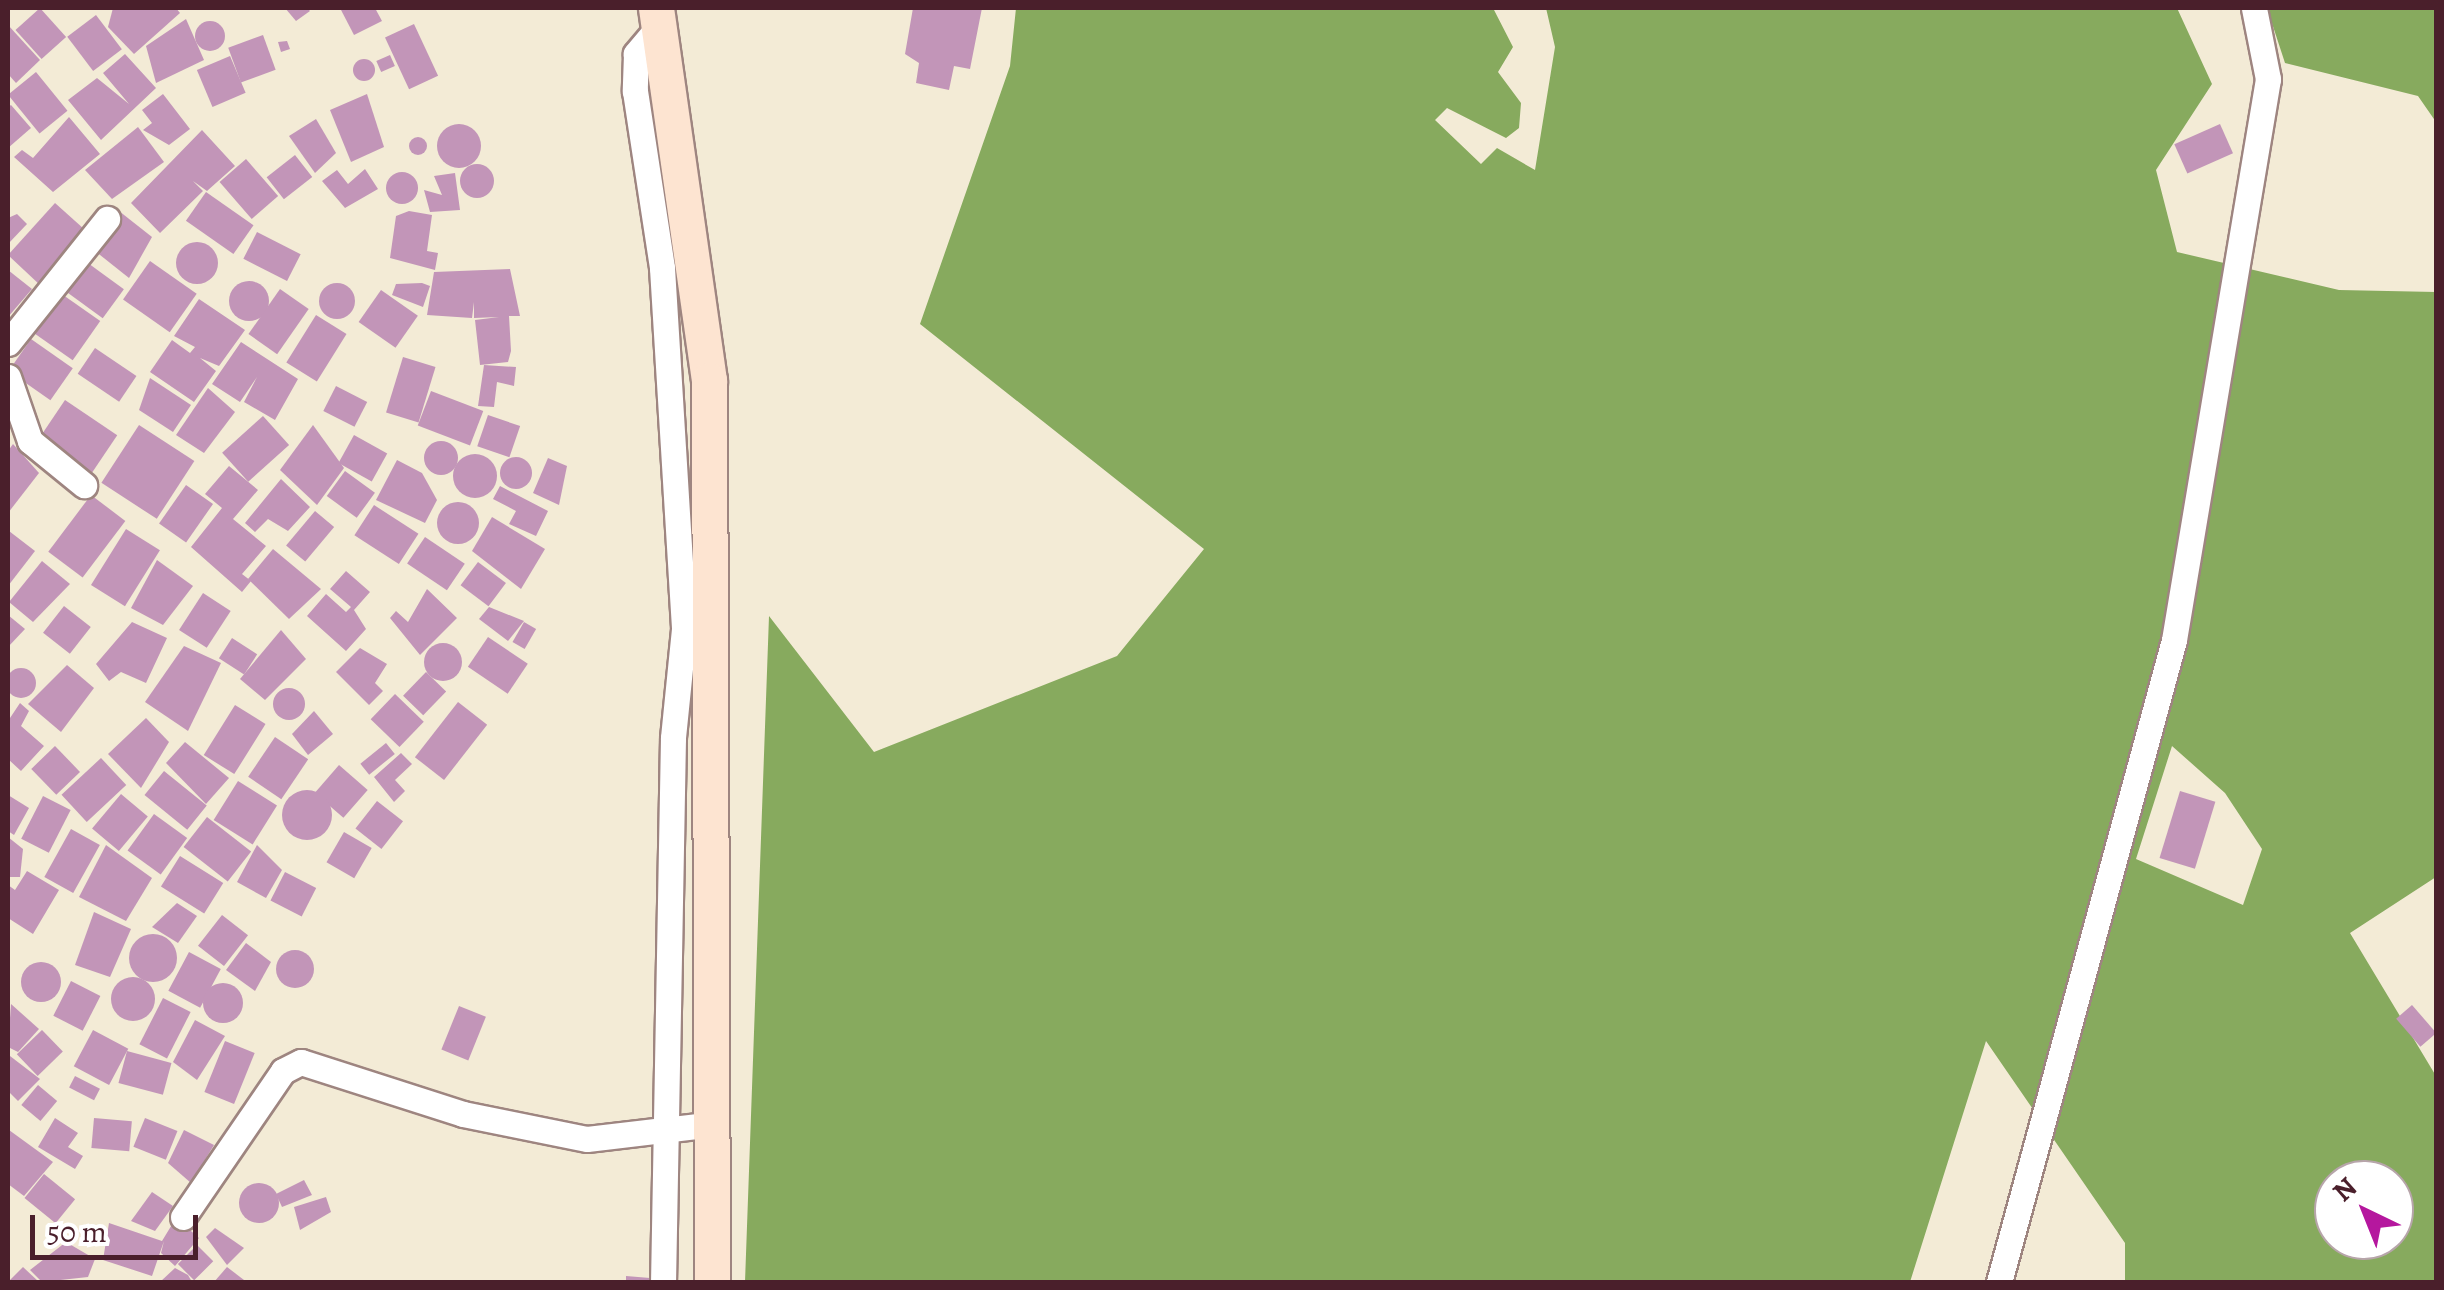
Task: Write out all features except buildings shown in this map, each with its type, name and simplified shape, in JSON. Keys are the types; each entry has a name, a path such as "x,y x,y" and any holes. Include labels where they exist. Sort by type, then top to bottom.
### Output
{"main road":[{"path":"658,16 709,380 715,1124 712,1282"}],"street":[{"path":"1998,1282 2174,640 2268,79 2254,8"},
{"path":"658,16 636,54 635,91 662,268 684,629 673,738 663,1282"},
{"path":"8,343 107,219"},
{"path":"8,377 30,441 84,485"},
{"path":"183,1216 283,1071 300,1062 463,1114 587,1139 666,1134 715,1124"}],"green space":[{"path":"1016,8 1493,8 1513,47 1498,72 1521,103 1519,128 1506,138 1447,108 1435,120 1481,164 1497,148 1535,170 1555,47 1546,8 2177,8 2212,84 2156,170 2177,252 2339,290 2436,292 2436,877 2350,933 2436,1076 2436,1282 2125,1282 2125,1243 1986,1041 1910,1282 745,1282 769,616 874,752 1117,656 1204,549 920,324 1010,66","holes":["2172,746 2225,793 2262,849 2243,905 2136,859"]},
{"path":"2267,8 2436,8 2436,122 2418,96 2285,63"}]}
